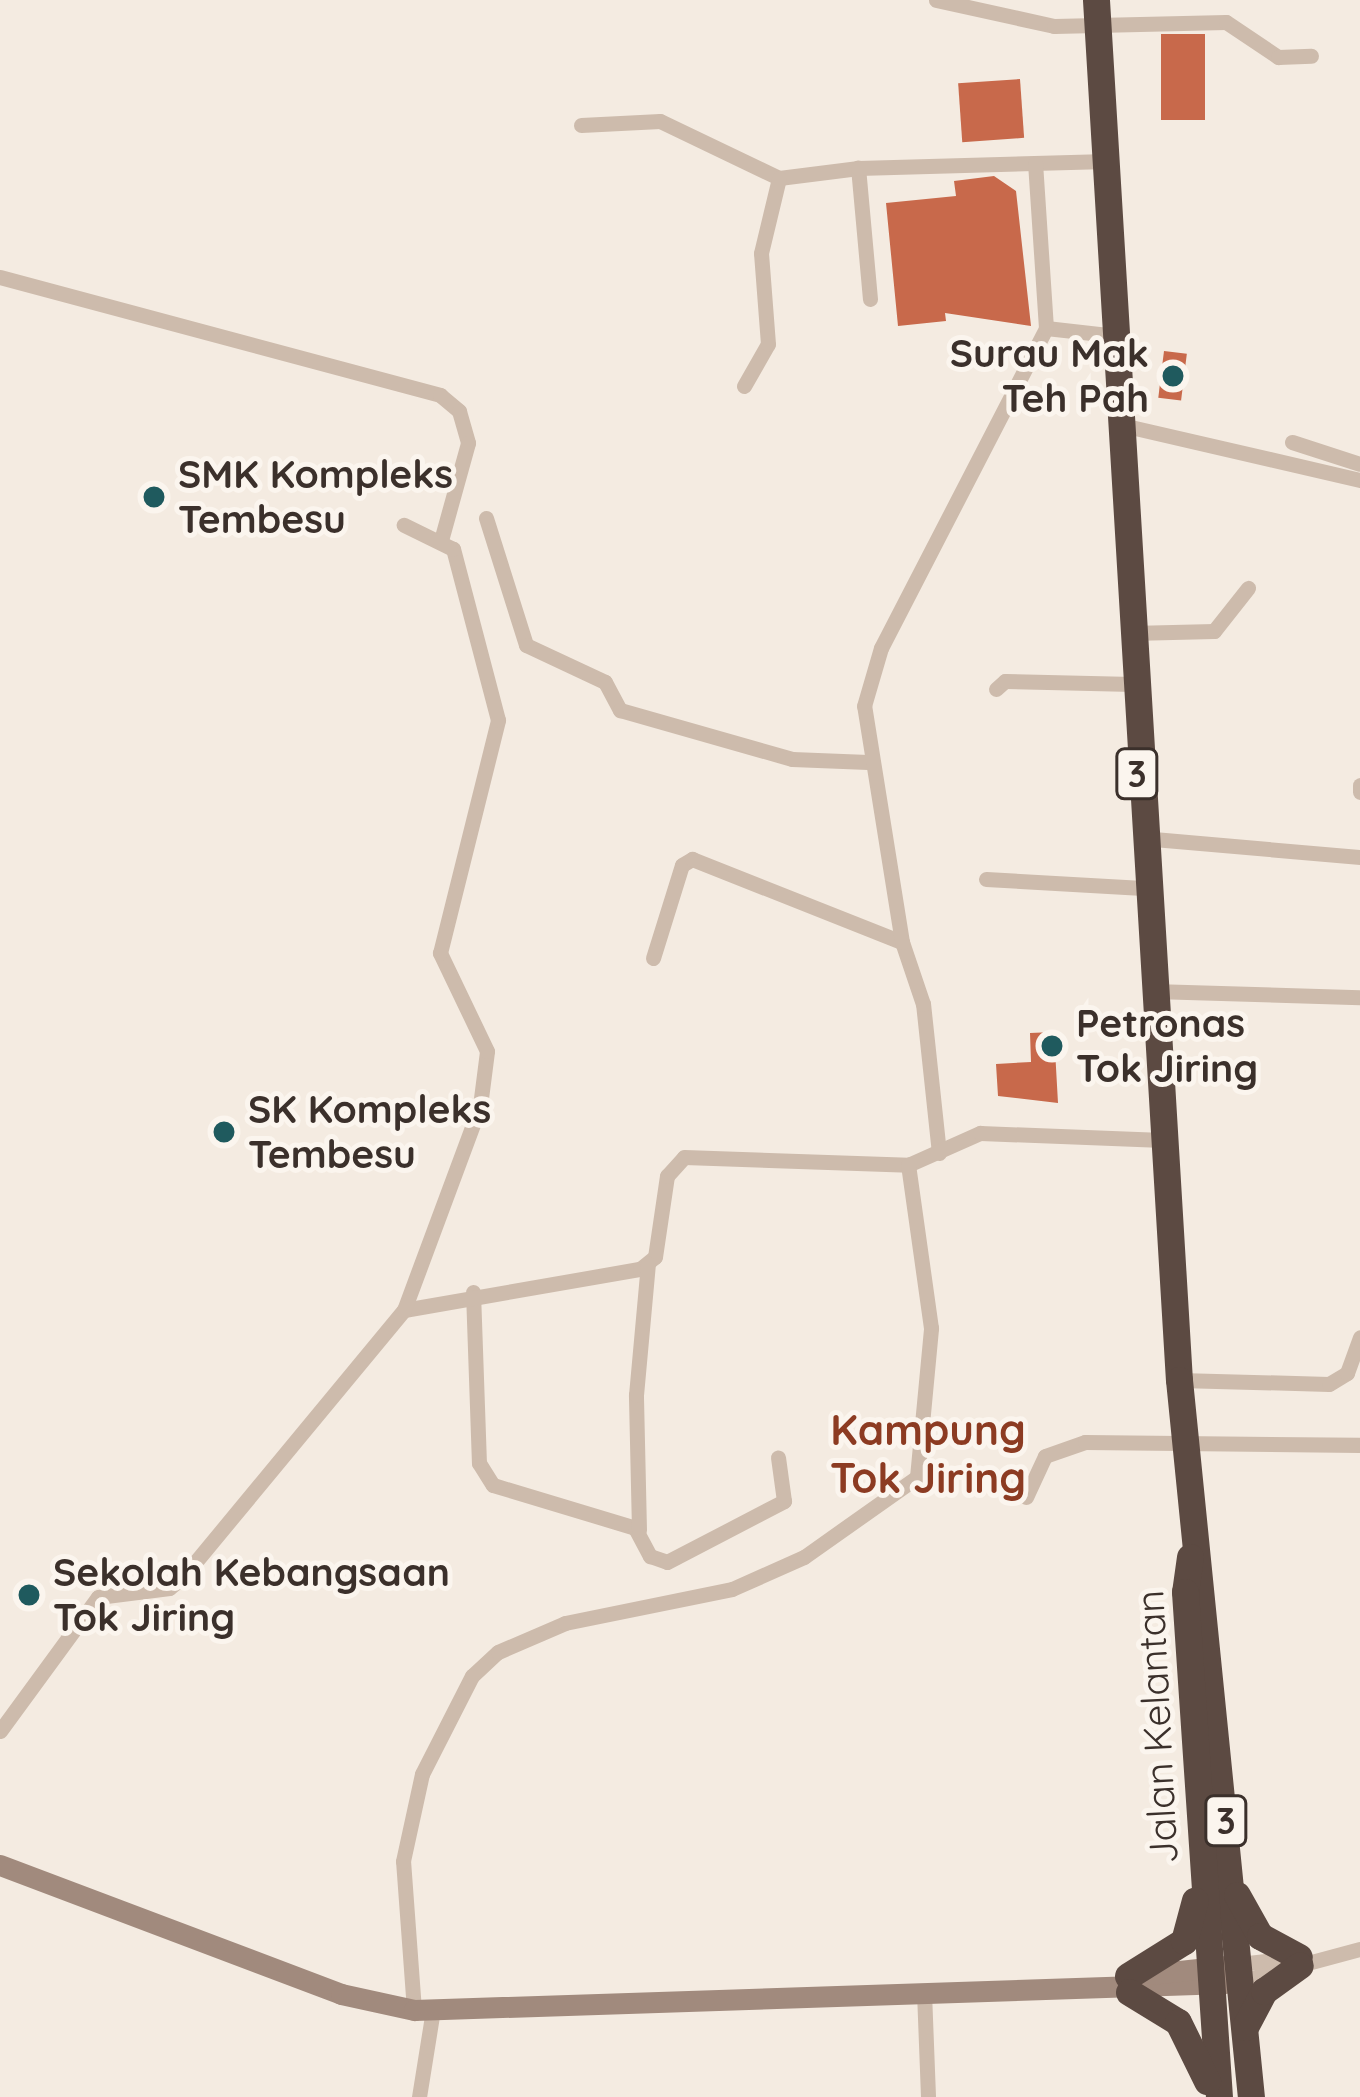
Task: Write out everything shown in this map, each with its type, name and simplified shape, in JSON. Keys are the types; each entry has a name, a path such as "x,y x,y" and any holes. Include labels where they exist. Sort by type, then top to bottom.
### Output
{"highway":[{"name":"3","path":"1097,14 1143,888 1192,1547"},
{"name":"Jalan Kelantan","path":"1192,1547 1185,1592 1215,2097"},
{"name":"Jalan Kelantan","path":"1192,1547 1220,1727 1229,1880 1251,2097"},
{"path":"1202,1833 1184,1941 1125,1985 1178,2021 1215,2097"},
{"path":"1229,1880 1260,1936 1302,1960 1264,1991 1245,2028"}],"street":[{"path":"940,0 1226,22 1278,57 1311,56"},
{"path":"581,124 660,121 779,178 858,168 1107,161"},
{"path":"939,1153 923,1004 902,942 868,762 871,669 1046,328 1035,163"},
{"path":"858,168 870,299"},
{"path":"744,386 768,344 761,253 779,178"},
{"path":"0,277 440,394 459,411 468,443 442,537"},
{"path":"1046,328 1117,336"},
{"path":"1122,425 1360,480"},
{"path":"1292,442 1360,464"},
{"path":"486,518 526,645 605,682 620,710 792,759 868,762"},
{"path":"0,1731 98,1597 169,1588 183,1577 404,1310 489,1076 440,953 498,720 459,562 442,537 404,525"},
{"path":"1131,633 1214,631 1248,588"},
{"path":"996,688 1005,681 1133,684"},
{"path":"1140,838 1360,857"},
{"path":"653,958 692,859 902,942"},
{"path":"986,879 1143,888"},
{"path":"1153,991 1360,997"},
{"path":"778,1457 787,1498 734,1534 662,1562 639,1530 636,1395 649,1264 667,1176 684,1157 908,1166 980,1133 1163,1140"},
{"path":"418,2097 423,2010 403,1861 422,1774 472,1676 552,1627 692,1603 804,1557 917,1477 931,1328 908,1166"},
{"path":"404,1310 473,1292 649,1264"},
{"path":"473,1292 481,1474 639,1530"},
{"path":"1179,1380 1329,1384 1347,1373 1360,1337"},
{"path":"1026,1498 1051,1451 1184,1440 1360,1445"},
{"path":"0,1865 341,1994 423,2010 1125,1985 1208,1977 1360,1949"},
{"path":"924,1992 928,2097"}],"building":[{"path":"1161,34 1205,34 1205,120 1161,120"},
{"path":"1020,79 1024,138 962,142 958,83"},
{"path":"994,176 1016,191 1031,326 945,313 946,321 898,326 886,203 956,196 954,181"},
{"name":"Surau Mak Teh Pah","path":"1164,351 1187,354 1181,400 1158,398"},
{"path":"1054,1032 1058,1103 998,1096 996,1064 1031,1062 1030,1033"}],"place":[{"name":"Surau Mak Teh Pah","path":"1173,376"},
{"name":"SMK Kompleks Tembesu","path":"154,497"},
{"name":"Petronas Tok Jiring","path":"1052,1046"},
{"name":"SK Kompleks Tembesu","path":"224,1132"},
{"name":"Sekolah Kebangsaan Tok Jiring","path":"29,1595"}],"district":[{"name":"Kampung Tok Jiring","path":"928,1454"}]}
